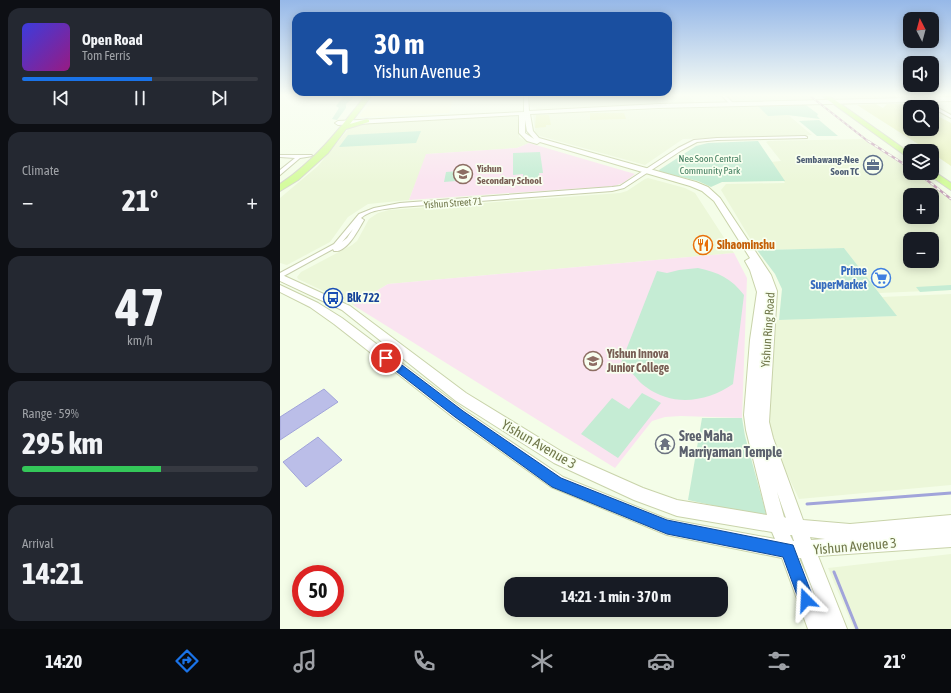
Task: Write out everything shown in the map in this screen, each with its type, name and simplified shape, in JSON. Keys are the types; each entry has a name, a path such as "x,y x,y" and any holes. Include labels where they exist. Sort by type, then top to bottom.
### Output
{"main road":[{"path":"280,183 311,156 342,124"},
{"path":"280,188 295,178 325,151 342,124"},
{"name":"Yishun Ring Road","path":"529,124 531,133 537,139 693,187 706,195 755,270 761,287 751,415 753,430 778,525 818,629"},
{"path":"868,124 903,152"},
{"path":"872,124 903,146"},
{"path":"939,171 951,180"},
{"name":"Yishun Ring Road","path":"648,173 698,186 710,193 766,275 772,291 762,422 766,438 798,528 837,629"},
{"path":"939,178 951,187"},
{"name":"Yishun Avenue 3","path":"281,280 346,308 461,397 559,458 640,495 677,508 798,528 850,532 951,523"},
{"name":"Yishun Avenue 3","path":"281,280 338,321 459,414 556,482 667,527 788,550 806,550 951,538"}],"street":[{"path":"648,173 686,147 698,142 770,138 806,138"},
{"path":"280,156 311,156"},
{"path":"282,174 300,157"},
{"name":"Yishun Street 71","path":"281,280 341,247 350,239 361,219 365,216 389,208 614,191 627,187 648,173"},
{"name":"Yishun Street 71","path":"281,280 336,245 361,215 385,207 612,189 622,187 648,173"},
{"path":"341,240 350,239"}],"shaded area":[{"path":"360,124 518,124 519,137 529,143 517,148 427,154 409,200 368,204 348,217 330,242 287,265 280,263 280,198 318,166 350,127"},
{"path":"534,124 799,124 812,135 683,139 645,165 540,136 535,132"},
{"path":"863,139 903,165 903,180 924,180 935,188 903,188 903,224 939,224 939,191 951,200 951,290 879,293 844,248 757,250 721,190 726,184 785,183 770,162 781,161 766,142"},
{"path":"529,143 635,174 623,183 614,186 409,200 426,154 517,148"},
{"path":"648,178 685,188 695,193 734,253 388,284 353,305 298,279 297,277 301,272 352,245 357,241 369,219 378,213 389,210 620,193 627,191"},
{"name":"Yishun Innova Junior College","path":"734,253 747,278 742,418 681,416 665,417 652,421 615,468 353,305 388,284"},
{"path":"951,294 951,485 799,499 774,446 769,420 774,320 896,316 882,297"},
{"path":"951,554 951,629 854,629 828,568"}],"green space":[{"path":"803,124 824,124 838,136 817,136"},
{"path":"421,131 416,143 339,147 348,135"},
{"name":"Nee Soon Central Community Park","path":"758,141 785,181 722,182 711,187 698,181 660,172 659,170 696,146 708,143"},
{"path":"540,152 543,173 539,173 541,184 524,185 523,174 513,175 513,153"},
{"path":"470,170 468,180 444,182 446,172"},
{"path":"844,248 897,316 779,320 782,289 775,274 757,250"},
{"path":"698,268 724,277 735,285 744,295 733,384 712,395 701,398 679,400 667,398 646,387 629,371 619,368 657,271 667,273"},
{"path":"951,285 951,290 920,292 916,287"},
{"path":"642,393 661,403 618,458 581,434 612,398 629,409"},
{"path":"702,418 742,418 745,436 767,517 688,500"}],"water":[{"path":"324,389 338,402 280,440 280,417"},
{"path":"318,437 342,460 306,487 283,462"}],"building":[{"path":"535,124 551,124 546,125 546,127 535,128"},
{"path":"887,124 903,124 903,134"},
{"path":"939,124 951,124 951,166 939,158 939,144 918,144 906,136 939,136"}],"waterway":[{"path":"807,504 951,493"},
{"path":"834,572 857,629"}],"railway":[{"path":"846,124 869,142"},
{"path":"868,141 903,164"},
{"path":"927,180 951,199"}],"place":[{"name":"Sembawang-Nee Soon TC","path":"873,165"},
{"name":"Yishun Secondary School","path":"463,174"},
{"name":"Sihaominshu","path":"703,245"},
{"name":"Prime SuperMarket","path":"881,278"},
{"name":"Blk 722","path":"333,298"},
{"name":"Yishun Innova Junior College","path":"593,361"},
{"name":"Sree Maha Marriyaman Temple","path":"665,444"}],"route":[{"path":"386,358 459,414 556,482 612,506 667,527 737,539 788,550 806,600"}]}
